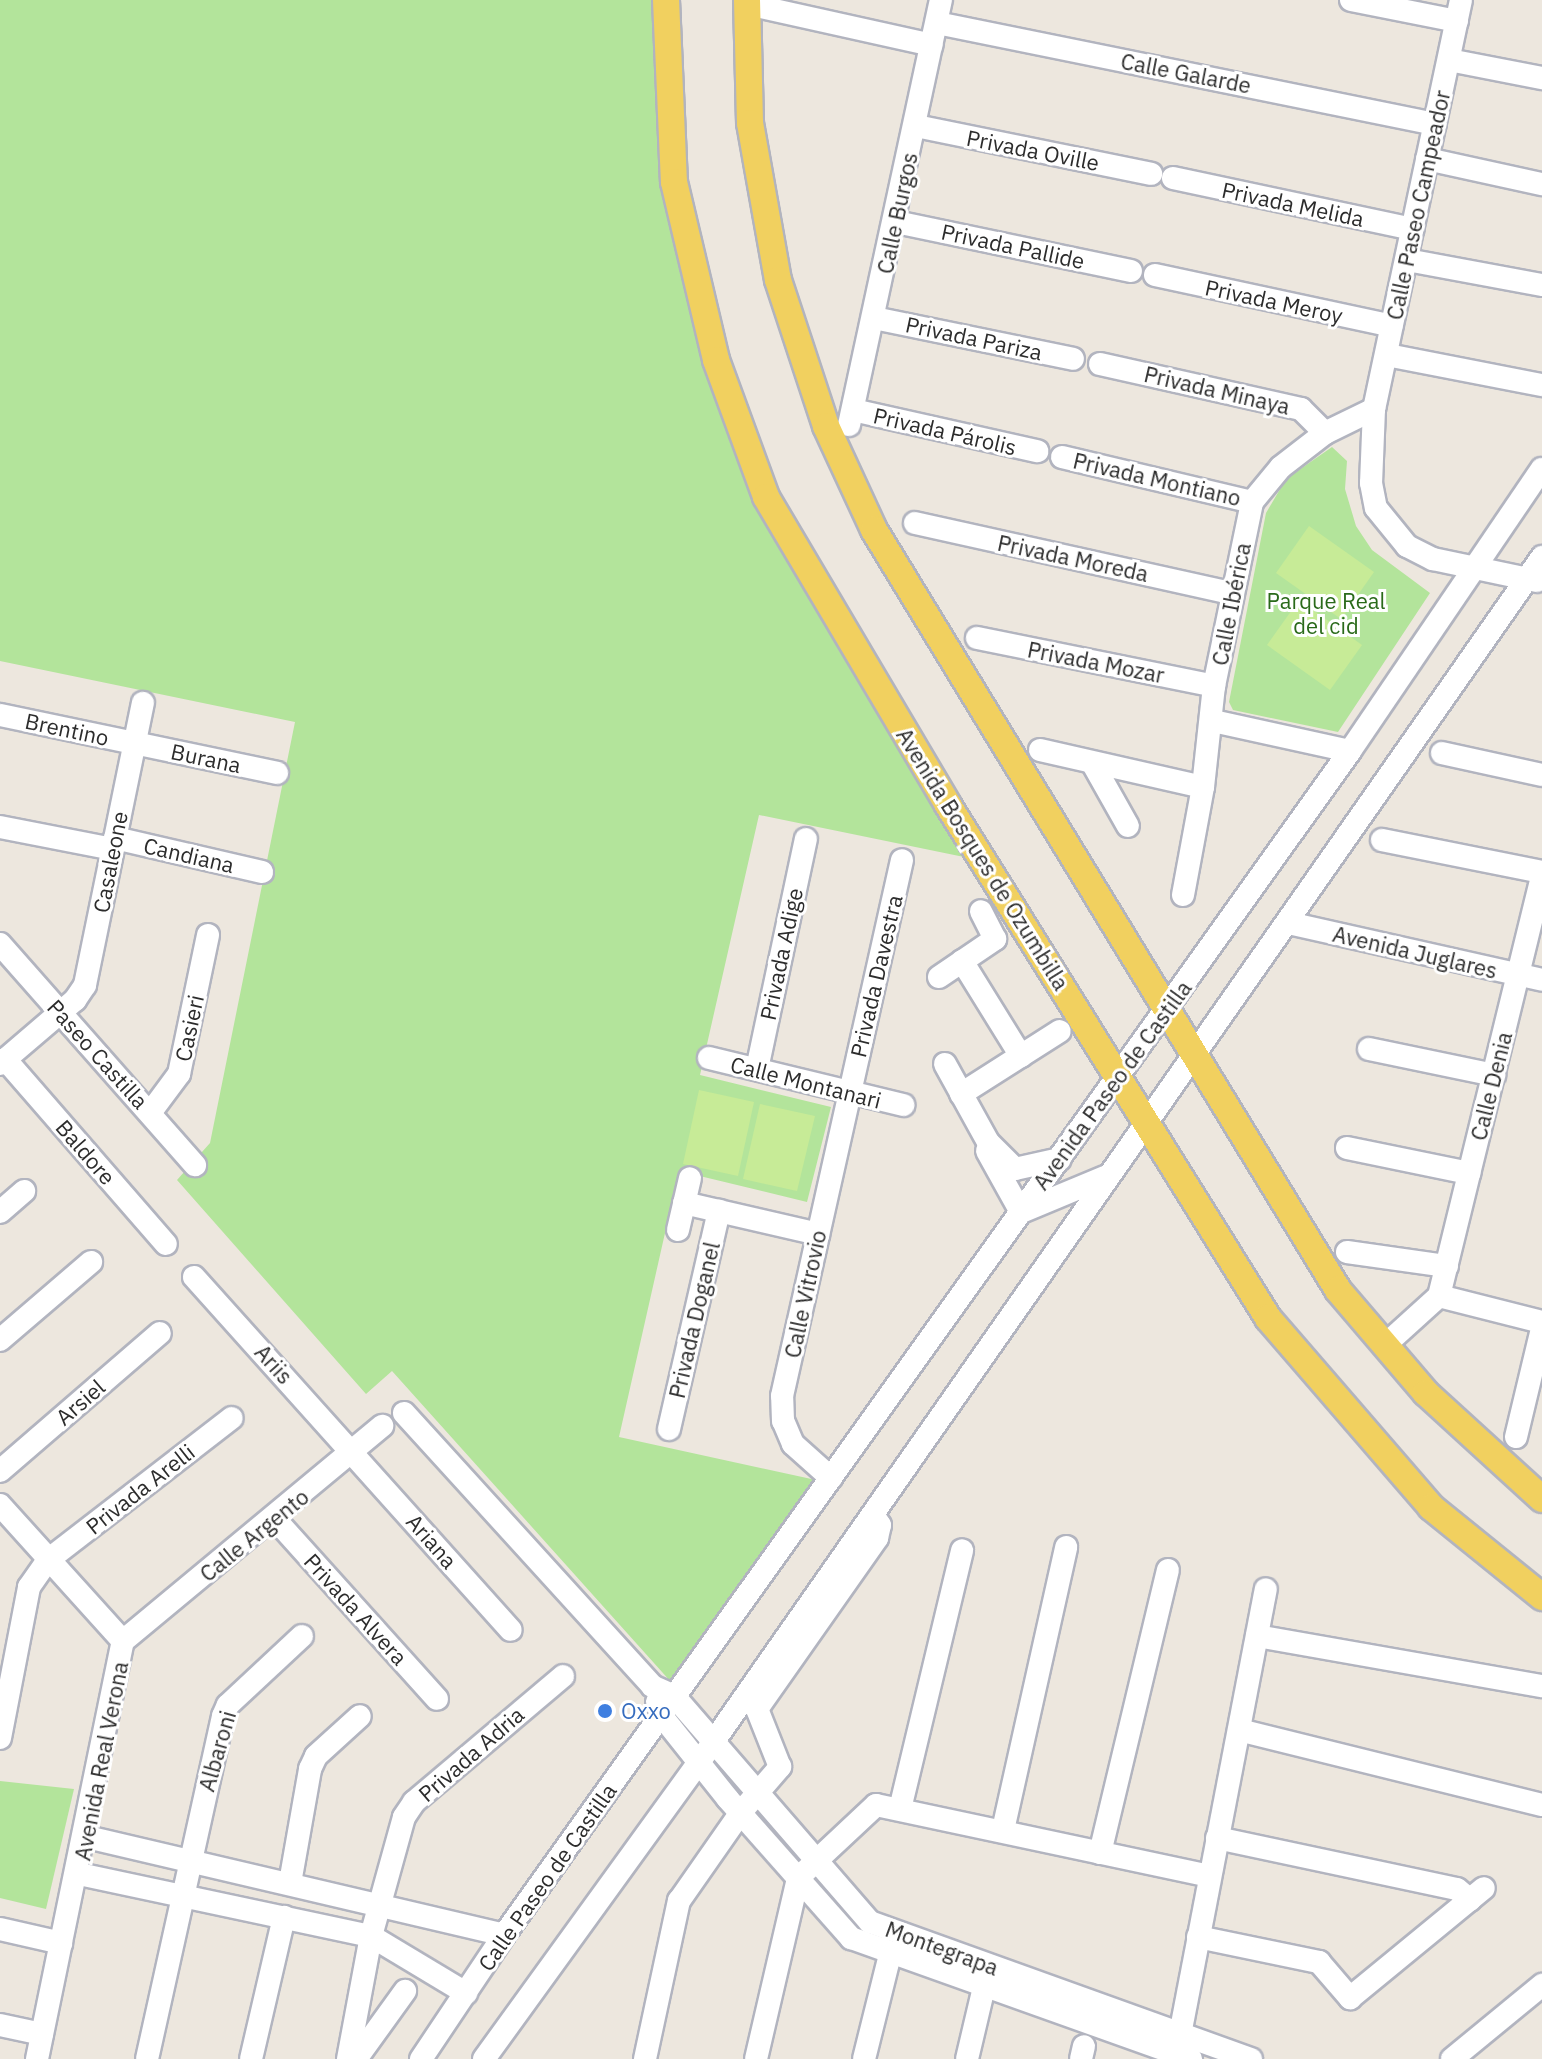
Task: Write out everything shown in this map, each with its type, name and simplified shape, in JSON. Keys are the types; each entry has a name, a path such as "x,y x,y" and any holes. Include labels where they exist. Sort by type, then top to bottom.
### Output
{"main road":[{"name":"Avenida Bosques de Ozumbilla","path":"666,0 674,182 716,360 766,497 1118,1078 1268,1318 1351,1419 1431,1507 1542,1597"},
{"path":"747,2 750,123 778,280 826,426 874,530 1338,1290 1426,1393 1542,1499"}],"street":[{"name":"Calle Burgos","path":"851,417 896,222 941,0"},
{"path":"1351,0 1459,10"},
{"path":"747,2 932,45"},
{"name":"Calle Paseo Campeador","path":"1459,10 1374,409 1371,483 1376,508 1407,546 1433,559 1534,581"},
{"name":"Calle Galarde","path":"937,23 1435,124"},
{"path":"1449,60 1542,78"},
{"name":"Privada Oville","path":"916,126 1162,176"},
{"path":"1427,159 1542,184"},
{"name":"Privada Melida","path":"1162,176 1413,229"},
{"name":"Privada Pallide","path":"896,222 1131,271"},
{"path":"1407,260 1542,285"},
{"name":"Privada Meroy","path":"1155,275 1392,326"},
{"name":"Privada Pariza","path":"874,318 1073,359"},
{"path":"1387,355 1542,385"},
{"name":"Privada Minaya","path":"1100,364 1301,409 1325,433"},
{"name":"Calle Ibérica","path":"1183,895 1213,721 1214,686 1252,502 1281,467 1325,433 1374,409"},
{"name":"Privada Párolis","path":"851,417 1037,451"},
{"name":"Privada Montiano","path":"1062,457 1252,502"},
{"name":"Avenida Paseo de Castilla","path":"674,1696 1167,1010 1350,751 1542,469"},
{"name":"Privada Moreda","path":"915,523 1232,593"},
{"path":"484,2059 706,1771 714,1741 1146,1120 1534,581 1542,557"},
{"name":"Privada Mozar","path":"977,638 1214,686"},
{"name":"Casaleone","path":"3,1061 60,1013 85,985 143,703"},
{"name":"Brentino","path":"0,715 135,743"},
{"path":"1213,721 1350,751"},
{"name":"Burana","path":"135,743 277,773"},
{"path":"1040,750 1203,787"},
{"path":"1442,753 1542,775"},
{"path":"1093,764 1128,826"},
{"name":"Candiana","path":"0,827 114,843 262,872"},
{"name":"Privada Adige","path":"757,1069 806,839"},
{"path":"1382,840 1542,874"},
{"name":"Privada Davestra","path":"849,1092 902,860"},
{"name":"Calle Denia","path":"1439,1296 1542,874"},
{"path":"939,977 995,939 981,911"},
{"name":"Avenida Juglares","path":"1288,923 1542,980"},
{"name":"Casieri","path":"150,1113 179,1074 208,935"},
{"name":"Paseo Castilla","path":"0,944 195,1165"},
{"path":"962,961 1021,1056"},
{"path":"961,1094 1060,1031"},
{"path":"1369,1049 1494,1075"},
{"name":"Calle Montanari","path":"709,1058 903,1105"},
{"name":"Baldore","path":"3,1061 166,1244"},
{"path":"945,1064 988,1142 986,1155 1009,1176 1021,1212 1106,1177"},
{"name":"Calle Vitrovio","path":"831,1478 799,1451 783,1421 782,1396 849,1092"},
{"path":"1347,1148 1469,1173"},
{"path":"1009,1176 1060,1159"},
{"path":"678,1230 690,1178"},
{"path":"0,1212 24,1191"},
{"path":"684,1203 818,1234"},
{"name":"Privada Doganel","path":"669,1429 719,1211"},
{"path":"1347,1252 1447,1266"},
{"path":"0,1340 91,1262"},
{"name":"Ariis","path":"194,1277 353,1452"},
{"path":"1385,1345 1439,1296 1542,1322"},
{"path":"1516,1437 1542,1329"},
{"name":"Arsiel","path":"0,1471 160,1333"},
{"path":"404,1413 652,1686 674,1696"},
{"name":"Privada Arelli","path":"48,1560 232,1418"},
{"name":"Calle Argento","path":"123,1641 275,1519 382,1426"},
{"name":"Ariana","path":"353,1452 511,1630"},
{"name":"Avenida Real Verona","path":"0,1505 123,1641 87,1837 37,2059"},
{"path":"645,2059 679,1901 741,1812 780,1767 757,1709 877,1538 880,1525 873,1515"},
{"name":"Privada Alvera","path":"275,1519 437,1699"},
{"path":"1003,1830 1066,1547"},
{"path":"900,1809 962,1550"},
{"path":"0,1738 29,1587 48,1560"},
{"path":"1100,1853 1168,1570"},
{"path":"1183,2049 1209,1876 1266,1589"},
{"name":"Albaroni","path":"147,2059 189,1859 228,1705 302,1636"},
{"path":"1257,1636 1542,1686"},
{"name":"Privada Adria","path":"348,2059 371,1936 404,1817 414,1802 563,1676"},
{"path":"652,1686 661,1715"},
{"name":"Calle Paseo de Castilla","path":"421,2059 504,1935 674,1696"},
{"name":"Montegrapa","path":"674,1696 870,1922 1183,2049"},
{"name":"Montegrapa","path":"661,1715 851,1938 890,1955 984,1987 1183,2049 1251,2059"},
{"path":"290,1883 310,1769 316,1756 360,1716"},
{"path":"1239,1730 1542,1805"},
{"path":"706,1771 732,1762"},
{"path":"756,2059 798,1878 815,1858 876,1805 1209,1876"},
{"path":"87,1837 504,1935"},
{"path":"1198,1937 1319,1962 1350,1998 1477,1894 1217,1838"},
{"path":"79,1874 371,1936 466,1993"},
{"path":"251,2059 284,1917"},
{"path":"0,1929 61,1943"},
{"path":"864,2059 890,1955"},
{"path":"1452,2059 1542,1985"},
{"path":"967,2059 984,1987"},
{"path":"356,2059 405,1991"},
{"path":"0,2025 42,2034"}],"green space":[{"path":"0,0 660,0 665,169 685,289 712,391 751,486 799,579 964,857 759,815 700,1075 831,1107 807,1202 679,1171 619,1437 816,1480 671,1682 392,1371 366,1394 177,1180 210,1143 295,722 0,661"},
{"name":"Parque Real del cid","path":"1332,447 1347,461 1345,489 1356,526 1372,550 1430,593 1338,732 1233,710 1229,702 1266,513 1286,479"},
{"path":"1309,526 1374,572 1341,619 1276,573"},
{"path":"1299,600 1362,645 1330,690 1267,645"},
{"path":"699,1090 754,1102 738,1176 683,1164"},
{"path":"760,1104 815,1116 797,1191 743,1179"},
{"path":"0,1781 74,1789 46,1909 0,1898"}],"place":[{"name":"Oxxo","path":"605,1711"}]}
